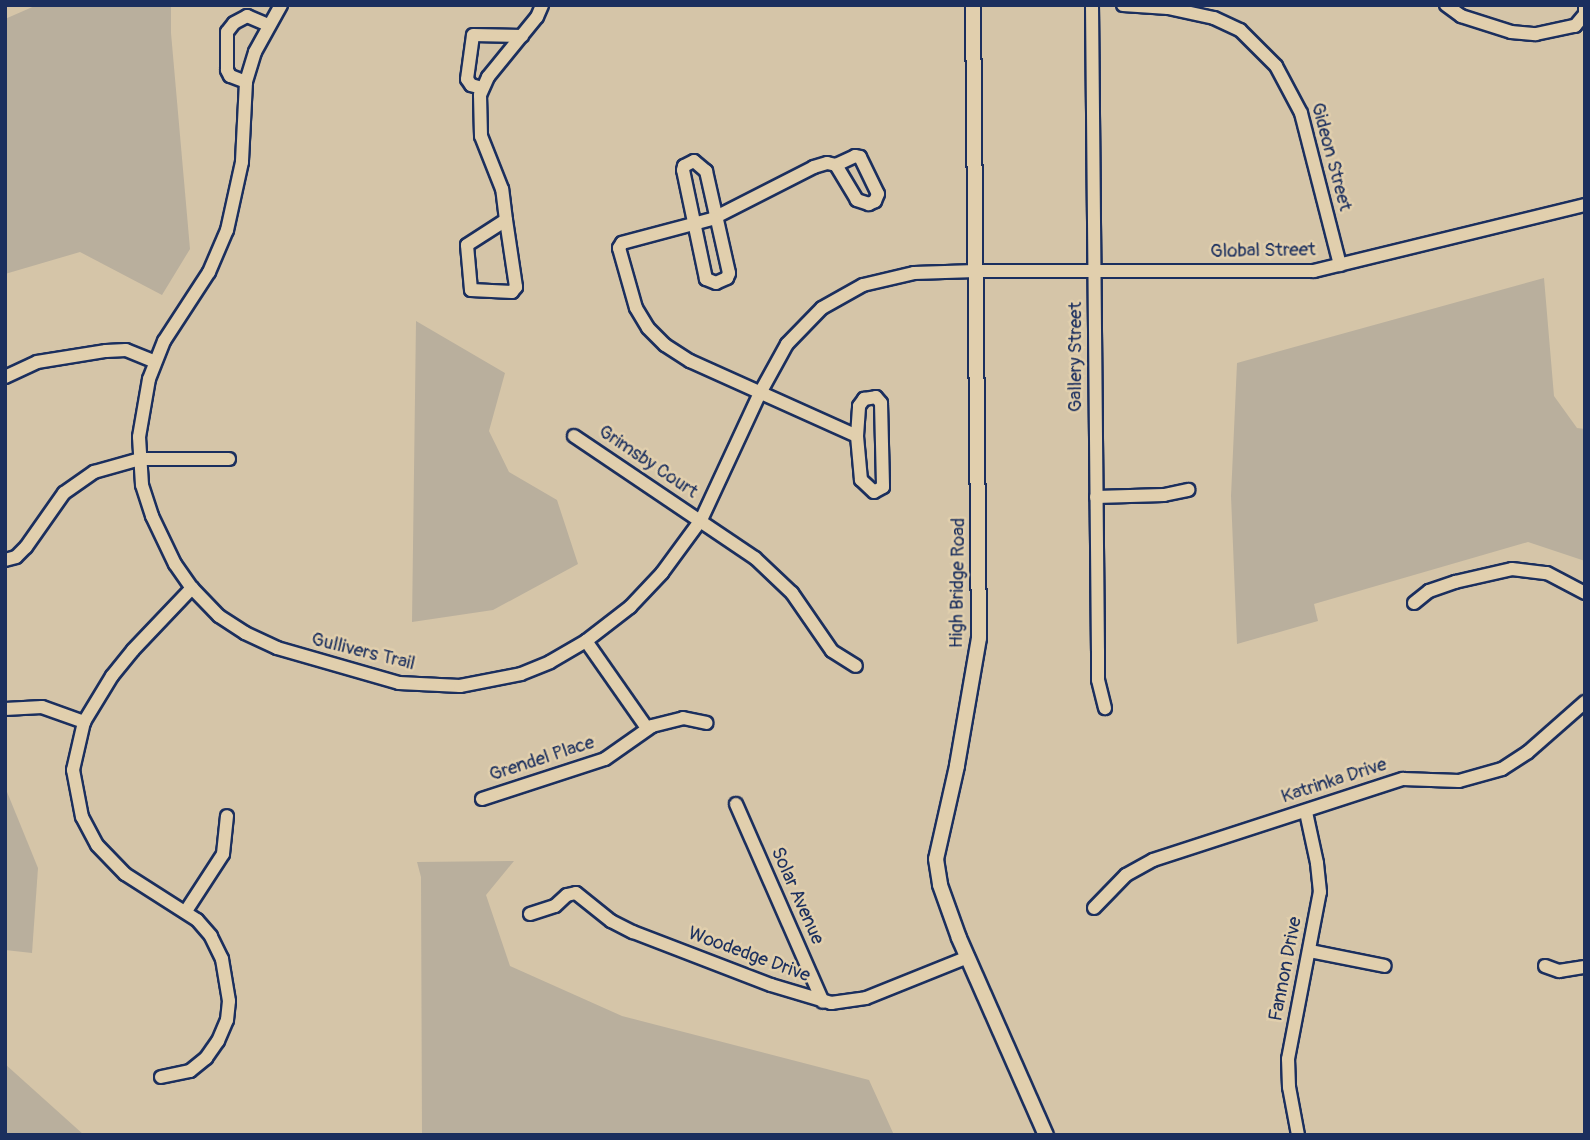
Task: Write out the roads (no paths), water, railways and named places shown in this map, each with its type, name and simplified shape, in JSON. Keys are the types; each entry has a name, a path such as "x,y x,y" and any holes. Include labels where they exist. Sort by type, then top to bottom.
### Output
{"street":[{"name":"Gullivers Trail","path":"281,5 255,52 246,82 242,162 227,230 209,272 166,337 155,362 142,413 140,460 142,485 152,516 175,564 192,588 219,616 265,643 399,683 441,687 488,682 535,668 586,641 630,607 654,583 701,520 776,359 795,333 838,297 884,278 976,271"},
{"path":"506,220 467,245 471,290 512,292 516,287 502,189 481,136 479,109 482,88 542,5"},
{"name":"High Bridge Road","path":"973,5 979,638 957,766 936,859 947,909 1046,1135"},
{"name":"Gallery Street","path":"1092,5 1098,680 1105,708"},
{"name":"Gideon Street","path":"1123,5 1168,8 1214,18 1240,30 1276,66 1297,100 1307,131 1339,265"},
{"path":"1446,5 1461,16 1511,32 1536,34 1576,26 1585,14 1585,5"},
{"path":"246,82 230,76 227,70 227,32 234,23 247,16 268,25"},
{"path":"482,88 471,85 467,79 473,35 522,36"},
{"path":"694,161 706,171 716,217 729,273 723,281 716,283 706,279 684,166 694,161"},
{"path":"836,165 827,163 814,167 716,217 631,240 620,247 636,308 656,336 676,353 857,436"},
{"name":"Global Street","path":"976,271 1303,272 1585,205"},
{"path":"7,371 46,360 106,351 126,350 155,362"},
{"path":"876,397 881,402 883,487 880,491 869,490 861,480 857,436 859,406 864,398 876,397"},
{"name":"Grimsby Court","path":"574,436 701,520 775,576 806,611 832,651 856,666"},
{"path":"5,560 16,557 73,485 94,472 140,460 229,459"},
{"path":"1096,497 1156,496 1188,490"},
{"path":"1414,603 1429,591 1454,582 1512,569 1546,573 1585,593"},
{"path":"161,1077 178,1076 198,1066 213,1049 227,1020 229,994 222,959 206,929 186,911 114,865 86,826 76,799 74,770 85,722 133,650 192,588"},
{"path":"586,641 647,729"},
{"name":"Katrinka Drive","path":"1094,908 1118,881 1143,864 1403,779 1459,781 1502,769 1528,752 1585,702"},
{"path":"5,709 42,707 85,722"},
{"name":"Grendel Place","path":"482,799 605,760 647,729 682,719 706,723"},
{"name":"Solar Avenue","path":"736,804 823,1002"},
{"name":"Fannon Drive","path":"1298,1135 1289,1087 1288,1059 1320,889 1306,812"},
{"path":"186,911 223,855 226,816"},
{"name":"Woodedge Drive","path":"530,914 555,906 568,895 576,893 611,921 633,932 823,1002 854,1001 968,957"},
{"path":"1310,951 1385,966"},
{"path":"1545,966 1559,971 1585,967"}]}
